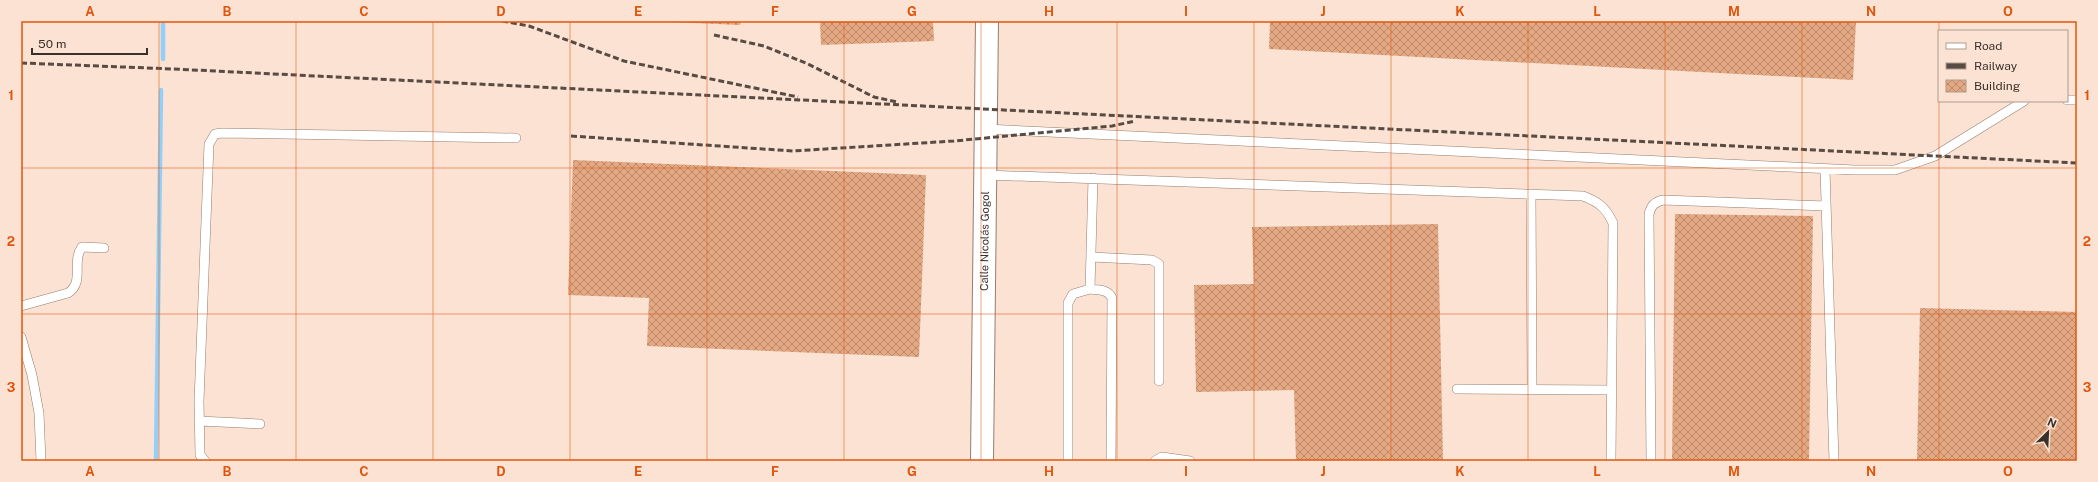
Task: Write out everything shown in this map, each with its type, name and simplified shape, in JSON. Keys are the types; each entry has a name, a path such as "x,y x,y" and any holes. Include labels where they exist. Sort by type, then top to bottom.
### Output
{"street":[{"name":"Calle Nicolás Gogol","path":"982,461 984,175 987,21"}],"lane":[{"path":"985,129 1825,169 1895,170 1935,156 2022,102"},
{"path":"205,461 200,455 200,420 209,144 215,134 516,138"},
{"path":"1825,169 1834,461"},
{"path":"984,175 1583,196 1598,202 1607,210 1613,223 1611,461"},
{"path":"1090,289 1092,178"},
{"path":"1531,194 1532,390"},
{"path":"1651,461 1649,214 1651,208 1656,202 1663,200 1826,206"},
{"path":"21,306 68,294 73,290 78,281 80,250 82,247 104,248"},
{"path":"1091,257 1152,260 1159,264 1159,381"},
{"path":"1068,461 1068,303 1072,294 1090,289 1104,291 1110,294 1112,298 1111,461"},
{"path":"21,337 32,375 39,413 41,461"},
{"path":"1457,389 1612,390"},
{"path":"200,420 260,424"},
{"path":"1155,461 1162,457 1190,461"}],"building":[{"path":"648,21 741,21 740,25"},
{"path":"820,21 933,21 934,41 821,45"},
{"path":"1270,21 1856,21 1853,80 1269,49"},
{"path":"573,160 926,175 919,357 647,346 649,298 568,295"},
{"path":"1675,214 1813,216 1809,461 1672,461"},
{"path":"1438,224 1443,461 1296,461 1294,390 1196,392 1194,285 1254,284 1252,227"},
{"path":"1920,308 2077,312 2077,461 1917,461"}],"waterway":[{"path":"163,21 163,59"},
{"path":"156,461 161,90"}],"railway":[{"path":"502,21 529,26 624,61 798,97"},
{"path":"714,35 764,46 808,64 874,97 897,102"},
{"path":"21,63 174,69 2077,163"},
{"path":"571,136 793,151 954,141 1112,126 1135,121"}]}
